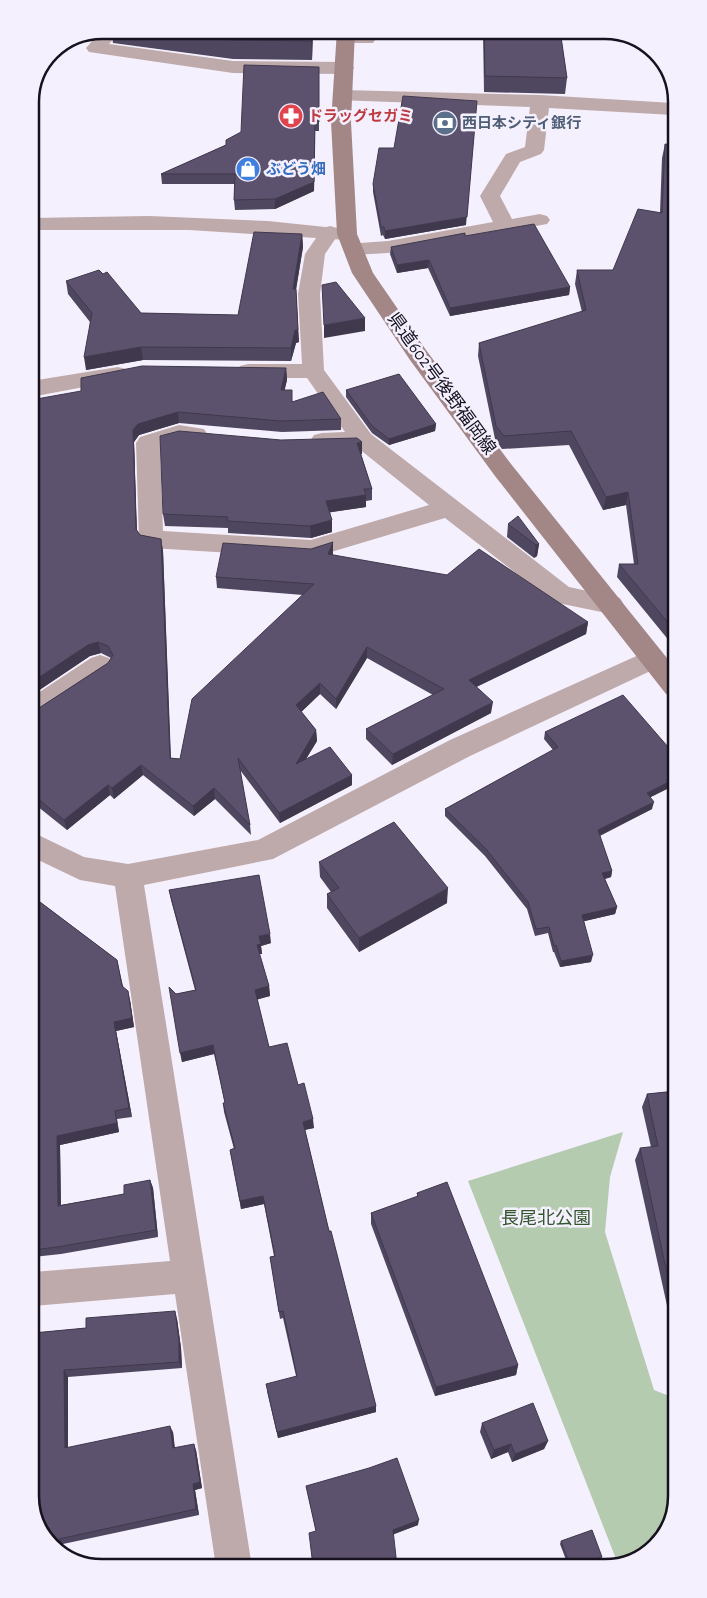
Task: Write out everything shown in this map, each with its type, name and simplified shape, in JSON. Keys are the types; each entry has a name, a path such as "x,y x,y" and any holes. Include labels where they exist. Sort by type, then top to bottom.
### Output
{"main road":[{"name":"県道602号後野福岡線","path":"346,39 341,122 343,238 363,273 418,355 504,470 668,678"}],"street":[{"path":"104,39 95,48 231,70 345,68"},
{"path":"343,96 540,101 668,109"},
{"path":"505,226 490,196 513,158 534,150 540,101"},
{"path":"39,224 203,223 343,238 388,247 540,220"},
{"path":"343,238 315,254 309,294 312,371 363,440 449,508 562,595 611,605"},
{"path":"223,370 312,371"},
{"path":"39,388 134,371"},
{"path":"216,436 179,433 148,443 150,540 311,549 449,508"},
{"path":"300,442 363,440"},
{"path":"39,848 80,868 128,876 263,851 460,748 652,659"},
{"path":"39,705 100,665"},
{"path":"128,876 233,1559"},
{"path":"39,1288 189,1276"}],"lane":[{"path":"364,39 368,40"}],"green space":[{"name":"長尾北公園","path":"623,1132 610,1177 605,1232 654,1390 668,1395 668,1505 658,1531 650,1541 633,1553 616,1559 468,1181"}],"building":[{"path":"224,39 311,39 311,41"},
{"path":"484,39 561,39 567,78 485,76"},
{"path":"244,65 319,67 319,122 315,122 314,182 275,199 234,200 235,174 161,174 226,145 226,140 241,132"},
{"path":"403,96 477,101 467,217 385,231 384,227 381,227 373,184 379,148 394,148"},
{"path":"665,144 668,144 668,623 619,564 638,564 628,492 606,497 571,431 504,436 496,426 479,343 586,310 577,270 613,270 638,209 662,213"},
{"path":"534,224 570,287 450,308 429,260 397,265 391,247 465,233 465,236"},
{"path":"254,232 302,234 293,289 296,289 298,330 295,330 291,348 141,347 84,357 92,313 66,281 99,270 103,274 107,272 141,313 238,315"},
{"path":"336,282 365,318 324,325 322,285"},
{"path":"142,366 286,368 281,390 292,390 292,402 323,392 341,419 281,421 178,412 138,424 133,430 136,529 140,535 161,539 170,758 180,759 192,699 314,584 216,577 223,543 311,549 333,542 328,554 447,575 479,549 588,622 469,680 493,702 393,754 366,729 444,689 367,647 336,699 320,683 296,705 316,730 296,764 330,747 352,775 279,813 238,758 250,825 214,788 193,806 141,765 112,788 108,785 64,820 39,800 39,708 108,663 113,655 108,646 98,642 88,645 39,677 39,399 81,391 81,378"},
{"path":"399,374 436,424 389,439 372,426 346,390"},
{"path":"179,431 281,440 357,438 362,442 357,443 372,489 364,489 366,495 326,501 332,520 310,526 227,521 228,517 163,514 160,436"},
{"path":"518,516 539,544 536,545 508,524"},
{"path":"623,695 668,747 668,782 647,793 654,802 598,830 612,871 602,873 617,907 582,915 593,955 561,961 556,945 554,946 549,927 536,929 528,902 486,849 445,809 558,747 545,732"},
{"path":"394,822 448,888 359,938 327,894 339,888 319,862"},
{"path":"259,875 270,934 259,936 261,944 257,945 269,986 255,990 269,1047 287,1043 298,1085 304,1083 313,1119 303,1122 329,1231 331,1231 376,1406 277,1432 266,1384 297,1376 283,1311 279,1312 270,1257 275,1256 263,1196 240,1201 230,1150 235,1148 223,1103 225,1103 213,1045 180,1053 169,987 176,994 196,990 169,890"},
{"path":"39,901 117,960 122,986 128,991 132,1018 114,1022 129,1108 115,1111 117,1123 57,1136 58,1206 124,1194 124,1185 150,1180 156,1230 39,1249"},
{"path":"668,1092 668,1278 640,1148 658,1146 647,1094"},
{"path":"447,1182 518,1365 436,1387 371,1213 418,1196 417,1193"},
{"path":"175,1311 179,1340 179,1362 64,1370 65,1448 170,1426 173,1448 194,1444 200,1482 193,1484 196,1509 59,1539 59,1543 45,1524 39,1505 39,1332 86,1328 86,1318"},
{"path":"533,1403 548,1441 515,1454 511,1444 494,1450 482,1423"},
{"path":"397,1458 419,1520 393,1530 396,1559 312,1559 309,1533 316,1531 306,1486"},
{"path":"592,1530 602,1557 596,1559 568,1559 561,1541"}],"place":[{"name":"ドラッグセガミ","path":"291,116"},
{"name":"西日本シティ銀行","path":"445,123"},
{"name":"ぶどう畑","path":"248,169"}]}
